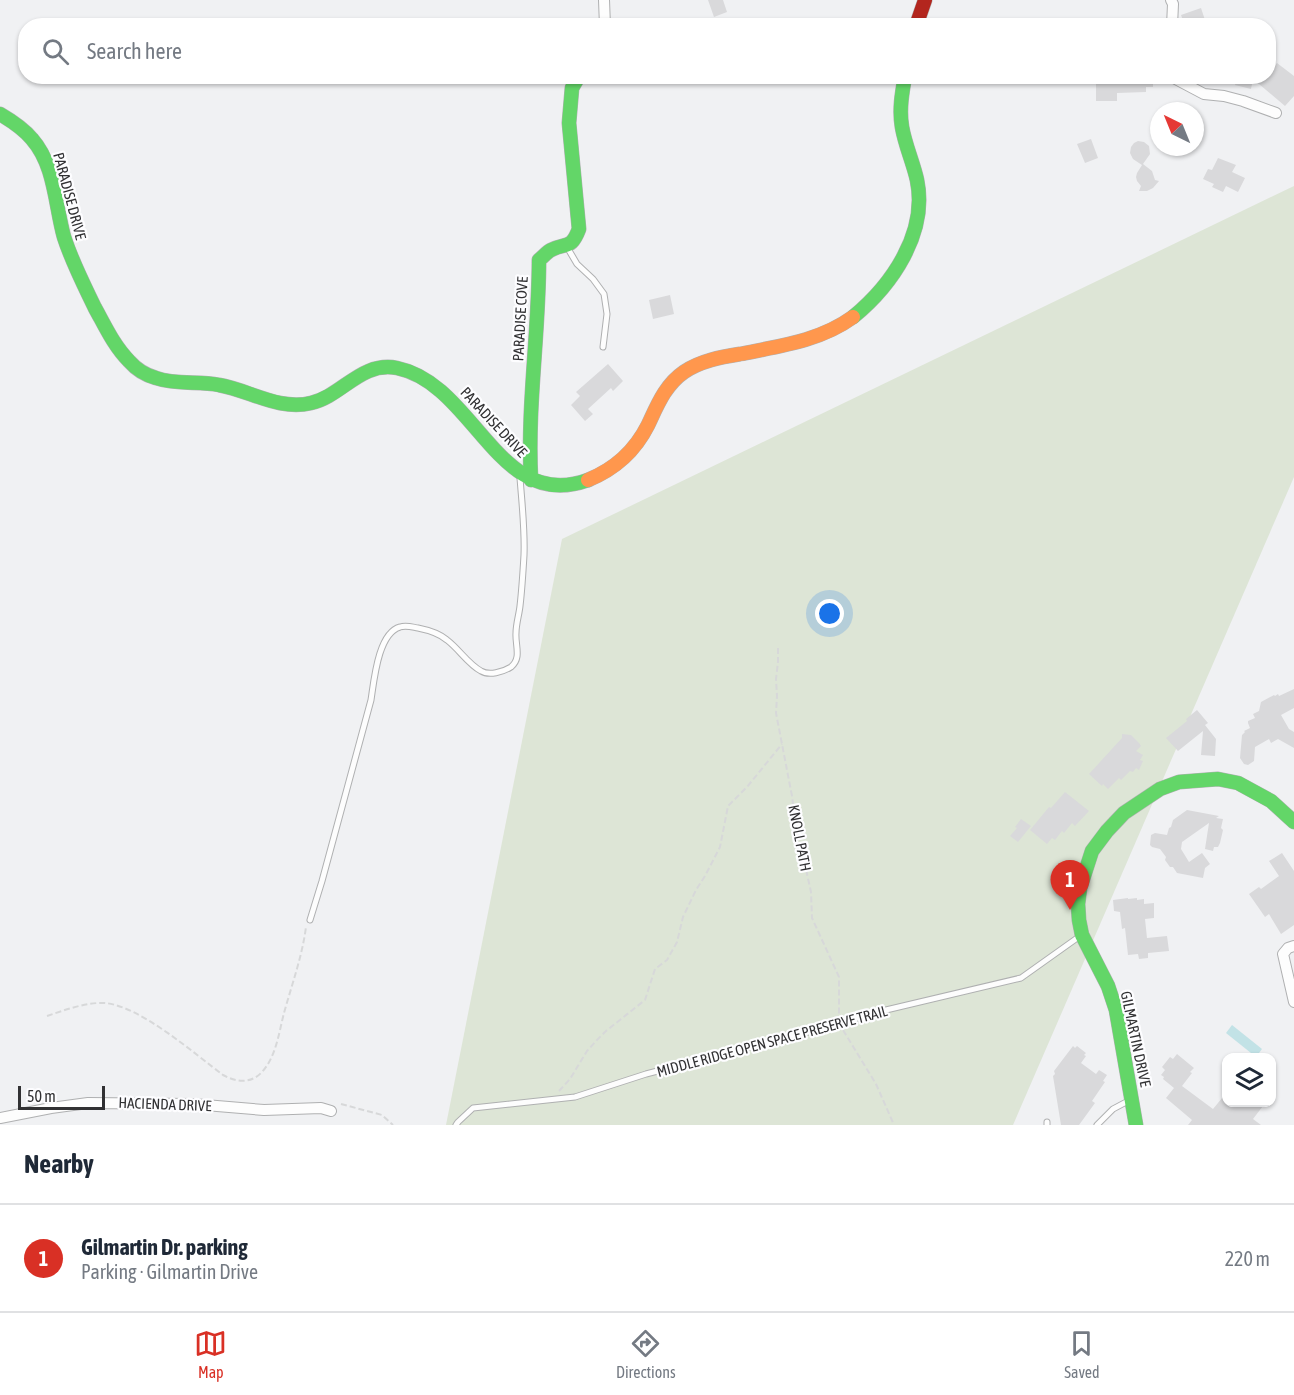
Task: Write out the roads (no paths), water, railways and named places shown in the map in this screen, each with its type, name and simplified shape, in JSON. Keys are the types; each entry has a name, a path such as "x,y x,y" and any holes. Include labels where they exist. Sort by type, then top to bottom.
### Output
{"street":[{"path":"604,0 605,18"},
{"path":"919,18 925,0"},
{"path":"1171,0 1172,18"},
{"path":"566,246 575,239 579,229 570,123 572,88 574,84"},
{"name":"PARADISE DRIVE","path":"0,114 23,128 40,148 51,176 60,222 71,258 113,340 139,370 162,380 226,386 293,405 310,404 323,399 369,370 388,367 400,369 426,380 442,392 459,407 498,454 526,476 555,486 567,486 593,479 630,453 641,439 667,387 677,376 690,368 712,359 816,337 846,322 873,298 902,259 909,246 917,220 919,194 917,180 901,123 904,84"},
{"path":"1185,84 1204,94 1243,101 1276,113"},
{"name":"PARADISE COVE","path":"526,476 529,457 539,260 551,250 566,246"},
{"name":"GILMARTIN DRIVE","path":"1136,1125 1114,1004 1108,986 1082,935 1078,912 1082,880 1092,851 1124,813 1160,789 1179,782 1218,779 1238,783 1270,801 1294,822"},
{"path":"1294,946 1288,948 1283,954 1294,1002"},
{"name":"HACIENDA DRIVE","path":"0,1118 88,1103 193,1104 264,1110 335,1107"}],"lane":[{"path":"566,246 577,264 593,279 603,294 607,314 603,347"},
{"path":"310,920 371,700 381,649 387,637 394,630 406,626 431,631 448,640 480,671 487,674 502,671 511,666 518,657 516,631 524,556 526,476"},
{"name":"MIDDLE RIDGE OPEN SPACE PRESERVE TRAIL","path":"456,1125 472,1108 575,1096 646,1074 886,1010 1021,978 1082,935"},
{"path":"1097,1125 1113,1108 1132,1099"}],"water":[{"path":"1232,1025 1262,1049 1259,1053 1251,1053 1226,1033"}],"place":[{"name":"Gilmartin Dr. parking","path":"1070,910"}]}
